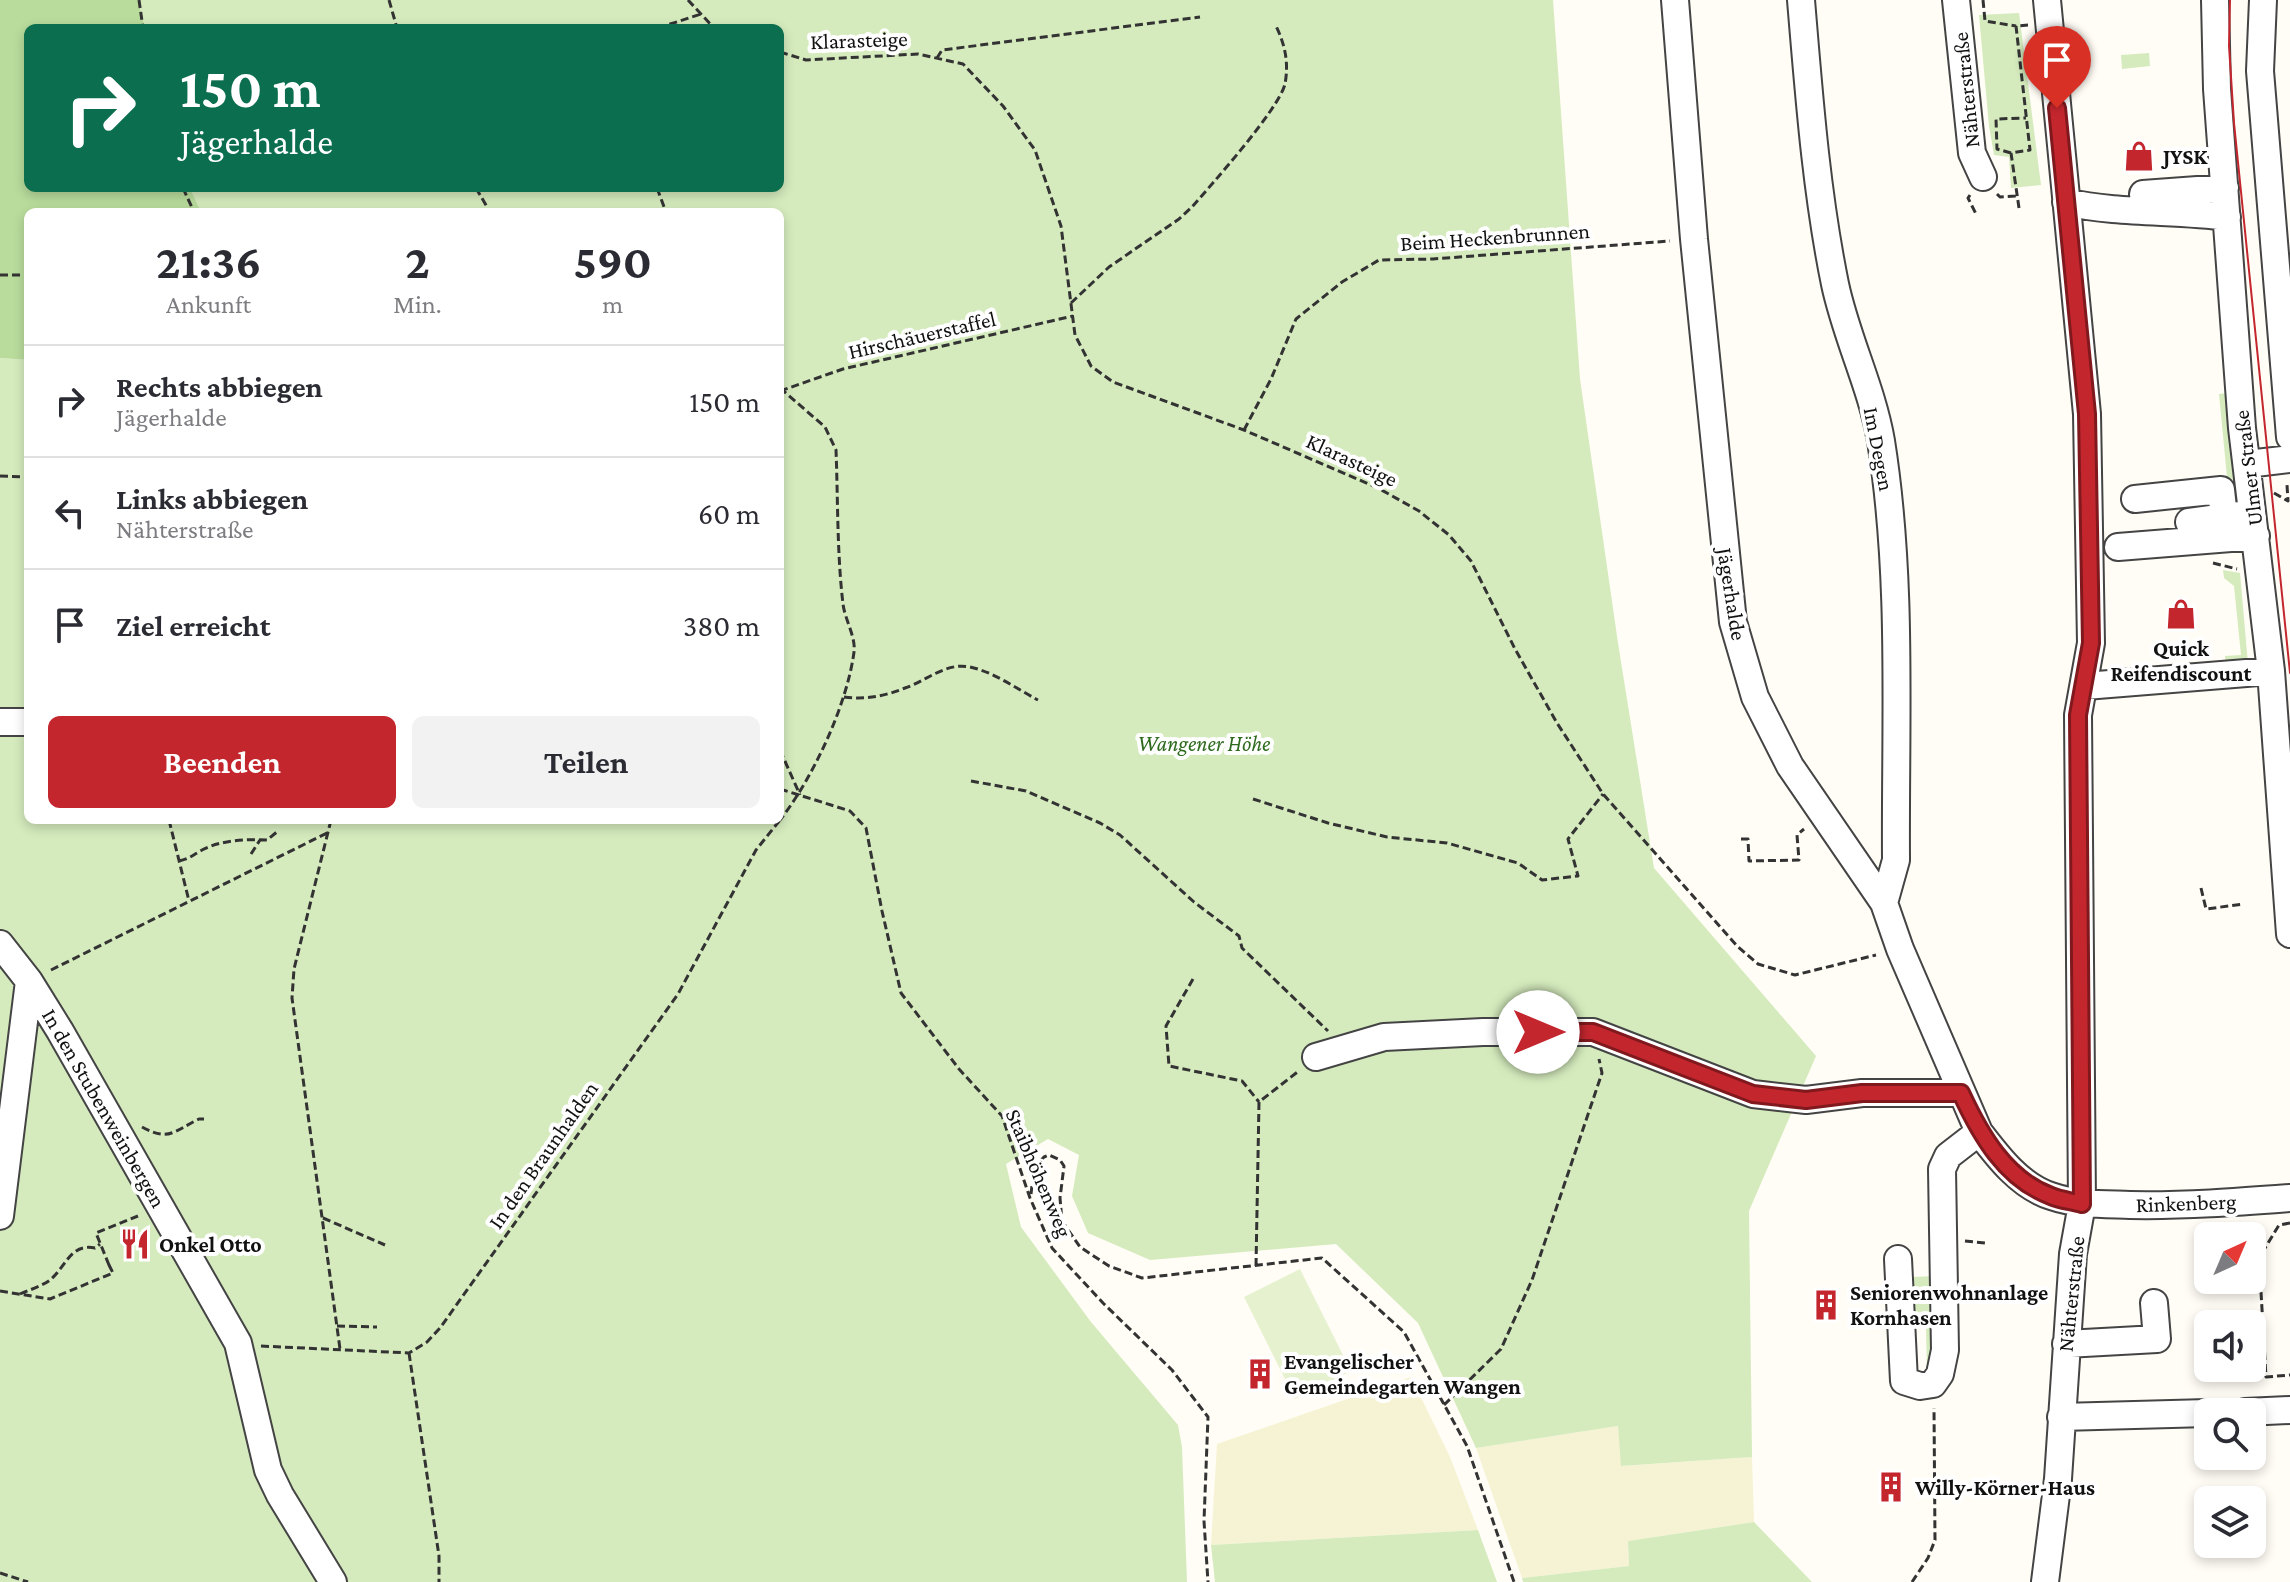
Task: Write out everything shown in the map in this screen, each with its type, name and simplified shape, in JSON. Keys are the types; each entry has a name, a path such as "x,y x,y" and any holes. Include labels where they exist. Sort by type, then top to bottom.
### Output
{"street":[{"name":"Jägerhalde","path":"1675,0 1694,239 1733,622 1755,697 1790,766 1884,903 1900,949 1979,1132 2021,1179 2049,1196 2082,1204"},
{"name":"Im Degen","path":"1801,0 1825,233 1836,288 1881,438 1895,547 1896,860 1884,903"},
{"name":"Nähterstraße","path":"1956,0 1972,153 1991,187"},
{"name":"Ulmer Straße","path":"2215,0 2217,89 2227,217 2247,464 2271,671 2290,934"},
{"name":"Ulmer Straße","path":"2263,0 2260,71 2280,184 2290,437"},
{"name":"Nähterstraße","path":"2046,1582 2058,1479 2073,1254 2082,1204 2078,715 2091,643 2087,414 2048,12"},
{"path":"2143,194 2225,188"},
{"path":"2066,202 2087,207 2227,217"},
{"path":"2247,464 2290,459"},
{"path":"2135,499 2221,490 2224,517"},
{"path":"2189,522 2224,517 2254,525"},
{"path":"2118,547 2254,525"},
{"path":"2085,686 2271,671"},
{"path":"0,722 24,722"},
{"name":"In den Stubenweinbergen","path":"0,944 29,981 238,1343 268,1470 333,1582"},
{"path":"0,1216 29,981"},
{"path":"1328,1054 1384,1037 1483,1032 1593,1032 1753,1094 1806,1100 1862,1093 1961,1093"},
{"path":"1898,1259 1904,1381 1920,1386 1933,1384 1940,1374 1945,1350 1942,1169 1948,1156 1979,1132"},
{"name":"Rinkenberg","path":"2082,1204 2183,1206 2290,1198"},
{"path":"2066,1344 2157,1339 2154,1303"},
{"path":"2266,1411 2290,1410"},
{"path":"2061,1417 2194,1413"}],"path":[{"path":"139,0 142,24"},
{"path":"389,0 396,24"},
{"path":"688,0 710,24"},
{"path":"1983,0 1985,21 2016,26 2048,12"},
{"path":"670,24 701,14"},
{"path":"937,58 942,50 1200,17"},
{"path":"1071,303 1109,267 1186,213 1273,108 1284,86 1286,60 1285,45 1275,24"},
{"path":"2016,26 2030,150 2003,153 1997,149 1996,119 2026,118"},
{"name":"Klarasteige","path":"784,53 806,60 918,54 963,64 1003,106 1035,150 1061,226 1075,335 1091,366 1113,382 1244,430 1378,488 1419,511 1449,535 1471,561 1543,698 1603,794 1737,946 1758,964 1795,975 1900,949"},
{"path":"2011,153 2019,208"},
{"path":"1991,187 2016,196"},
{"name":"Beim Heckenbrunnen","path":"1244,430 1271,379 1296,319 1342,282 1379,260 1433,259 1694,239"},
{"path":"0,275 24,275"},
{"name":"Hirschäuerstaffel","path":"784,389 843,369 1073,316"},
{"name":"In den Braunhalden","path":"784,393 825,427 836,450 843,607 855,649 843,697 819,756 800,795 784,815"},
{"path":"0,476 24,477"},
{"path":"2213,563 2234,569"},
{"path":"843,697 865,700 904,689 955,666 970,667 991,675 1038,700"},
{"path":"784,759 800,795"},
{"path":"971,781 1026,791 1120,835 1194,902 1239,936 1242,948 1337,1040 1328,1054 1259,1102"},
{"name":"Staibhöhenweg","path":"784,790 850,811 866,828 901,993 959,1069 1002,1116 1030,1198 1052,1248 1172,1370 1208,1417 1204,1521 1208,1582"},
{"path":"1253,799 1328,823 1387,837 1447,843 1518,863 1542,880 1578,876 1568,839 1603,794"},
{"path":"170,824 189,901"},
{"path":"330,824 294,969 292,998 340,1349"},
{"name":"In den Braunhalden","path":"409,1353 427,1342 440,1328 678,994 756,850 777,824"},
{"path":"179,861 208,848 249,838 267,840 278,831"},
{"path":"29,981 328,832"},
{"path":"1741,839 1748,839 1749,861 1799,860 1797,835"},
{"path":"251,854 260,839"},
{"path":"2201,888 2206,909 2244,904"},
{"path":"1193,979 1166,1026 1169,1066 1242,1081 1259,1102 1256,1266"},
{"path":"1444,1405 1501,1349 1532,1280 1602,1073 1593,1032"},
{"path":"134,1120 158,1136 174,1133 204,1119"},
{"path":"1030,1198 1034,1168 1049,1155 1060,1160 1064,1166 1060,1198 1062,1221 1080,1247 1109,1266 1142,1278 1322,1258 1404,1332 1467,1446 1514,1582"},
{"path":"0,1291 50,1299 113,1273 96,1233 161,1206"},
{"path":"321,1217 385,1245"},
{"path":"2290,1223 2279,1225 2259,1258 2266,1377 2290,1375"},
{"path":"20,1294 49,1280 75,1250 87,1246 95,1248 100,1244"},
{"path":"336,1326 377,1327"},
{"path":"238,1343 289,1349 409,1353 439,1556 439,1582"},
{"path":"1912,1582 1928,1558 1935,1540 1933,1384"},
{"path":"0,1573 28,1582"}],"shaded area":[{"path":"1411,1377 1450,1457 1478,1530 1211,1545 1217,1444"},
{"path":"1618,1426 1622,1466 1752,1457 1754,1522 1628,1541 1629,1566 1522,1578 1476,1448"}],"green space":[{"path":"0,0 138,0 144,24 24,24 24,192 192,192 199,208 24,208 24,360 0,358"},
{"name":"Wangener Höhe","path":"138,0 1553,0 1580,379 1654,868 1816,1056 1749,1211 1752,1457 1621,1466 1618,1426 1476,1448 1418,1323 1336,1244 1150,1260 1088,1233 1072,1196 1079,1155 1048,1139 1006,1164 1021,1227 1091,1322 1178,1425 1182,1447 1187,1582 0,1582 0,358 24,360 24,824 784,824 784,208 199,208 192,192 784,192 784,24 144,24"},
{"path":"2019,13 2041,185 2011,188 2009,157 1994,155 1979,15"},
{"path":"2149,53 2150,66 2122,69 2121,55"},
{"path":"2228,393 2239,497 2229,498 2219,394"},
{"path":"2223,570 2240,573 2248,664 2226,665 2225,656 2241,655 2234,586 2224,578"},
{"path":"1300,1269 1351,1371 1295,1399 1244,1297"},
{"path":"1935,1276 1938,1355 1927,1370 1926,1328 1913,1328 1912,1277"},
{"path":"1754,1522 1812,1582 1523,1582 1522,1578 1629,1566 1628,1541"},
{"path":"1478,1530 1497,1582 1215,1582 1211,1545"}],"tram line":[{"path":"2230,0 2229,46 2234,123 2290,673"}],"place":[{"name":"JYSK","path":"2139,156"},
{"name":"Quick Reifendiscount","path":"2181,614"},
{"name":"Onkel Otto","path":"135,1244"},
{"name":"Seniorenwohnanlage Kornhasen","path":"1826,1305"},
{"name":"Evangelischer Gemeindegarten Wangen","path":"1260,1374"},
{"name":"Willy-Körner-Haus","path":"1891,1487"}],"route":[{"path":"1538,1032 1593,1032 1753,1094 1806,1100 1862,1093 1961,1093 1979,1132 2021,1179 2049,1196 2082,1204 2078,715 2091,643 2087,414 2057,108"}]}
